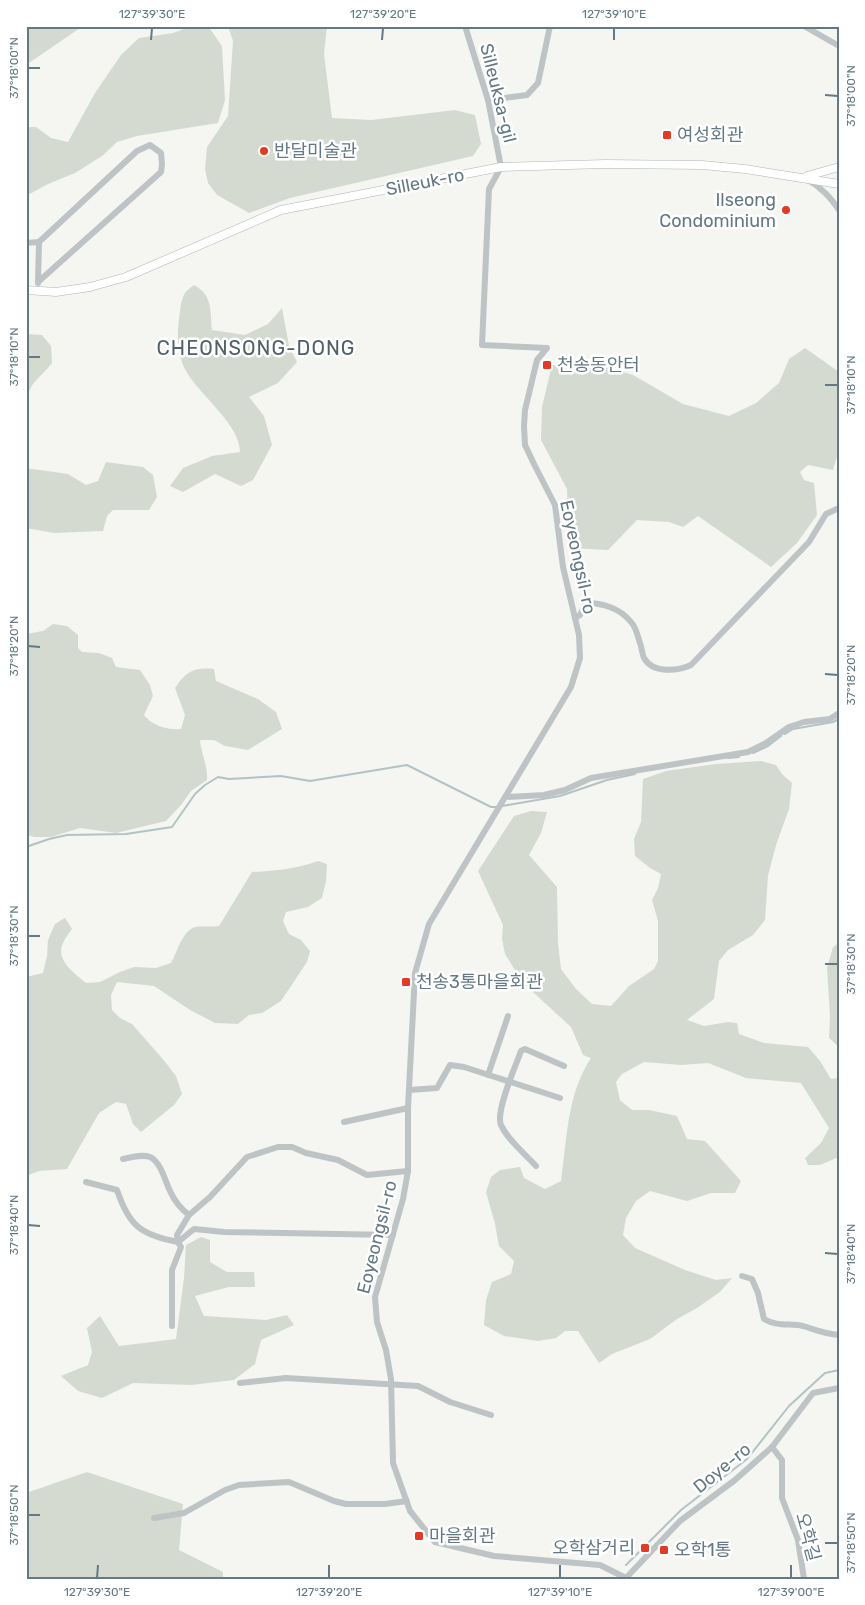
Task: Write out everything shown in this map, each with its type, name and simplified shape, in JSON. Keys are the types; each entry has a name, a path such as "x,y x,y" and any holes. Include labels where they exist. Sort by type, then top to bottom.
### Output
{"main road":[{"name":"Silleuk-ro","path":"26,290 56,292 90,288 126,277 282,210 501,167 605,164 702,166 745,169 839,184"},
{"path":"803,177 839,167"}],"street":[{"name":"Silleuksa-gil","path":"465,26 488,100 501,167"},
{"path":"488,100 527,95 538,83 550,26"},
{"path":"804,26 839,46"},
{"path":"26,243 39,242 137,151 150,145 161,153 161,172 38,282"},
{"name":"Eoyeongsil-ro","path":"501,167 489,189 482,345 547,348 538,360 525,410 526,445 555,505 563,567 580,635 580,658 572,687 429,924 415,973 408,1108 408,1171 403,1199 374,1297 377,1322 386,1350 391,1384 393,1463 410,1511 435,1542 494,1556 600,1565 626,1578"},
{"path":"803,177 819,186 839,210"},
{"path":"39,242 39,291"},
{"path":"575,618 580,615 586,603 608,606 621,612 632,623 645,660 655,667 670,670 691,666 809,542 826,514 839,508"},
{"path":"505,799 544,795 565,790 592,778 748,752 766,743 789,727 804,722 830,719 839,713"},
{"path":"488,1074 508,1016"},
{"path":"536,1166 505,1132 500,1122 500,1114 521,1051 525,1049 564,1066"},
{"path":"409,1090 437,1088 450,1065 488,1074 560,1098"},
{"path":"344,1122 408,1108"},
{"path":"172,1326 172,1270 180,1247 177,1236 189,1216 247,1158 278,1147 292,1146 306,1153 338,1160 367,1175 408,1171"},
{"path":"123,1159 141,1156 152,1158 157,1163 171,1193 189,1216"},
{"path":"86,1182 117,1190 124,1210 136,1227 158,1238 178,1242"},
{"path":"178,1242 194,1229 224,1232 393,1235"},
{"path":"742,1276 752,1279 764,1319 772,1324 802,1326 823,1333 839,1335"},
{"path":"240,1383 286,1378 418,1386 450,1402 491,1415"},
{"name":"Doye-ro","path":"626,1578 680,1521 735,1480 772,1447 813,1394 839,1388"},
{"name":"오학길","path":"772,1447 782,1460 782,1498 798,1540 804,1579"},
{"path":"154,1518 184,1513 225,1490 239,1485 289,1482 334,1501 346,1504 385,1504 406,1501"}],"shaded area":[{"path":"26,26 83,26 26,65"},
{"path":"192,26 208,26 222,46 225,100 218,123 137,136 117,142 102,156 75,173 48,184 26,196 26,127 36,127 51,138 68,142 95,93 121,55 139,38 173,33"},
{"path":"228,26 327,26 324,54 332,118 371,120 455,110 475,115 481,144 473,156 290,198 249,213 217,195 208,183 205,169 207,147 228,116 233,41"},
{"path":"194,285 208,299 212,330 245,335 268,324 282,308 289,346 297,362 278,383 249,397 264,416 272,445 253,480 241,486 215,474 183,492 170,486 183,468 212,456 240,452 234,431 192,381 183,365 179,352 178,325 181,305 185,293"},
{"path":"26,334 42,335 51,346 52,363 34,383 26,400"},
{"path":"805,348 839,372 839,450 833,470 808,465 800,472 804,480 814,483 817,515 797,543 771,567 698,516 683,527 669,522 637,520 608,550 571,548 567,489 541,440 542,407 552,365 600,365 633,375 683,404 729,416 756,403 779,383 789,359"},
{"path":"106,462 143,467 153,475 157,497 149,510 113,510 107,516 103,531 54,533 26,528 26,468 68,474 86,485 98,481"},
{"path":"53,624 67,626 78,635 78,648 82,652 99,653 112,658 116,667 140,670 150,685 153,696 144,715 156,725 170,729 181,729 185,715 175,688 192,671 214,669 216,681 258,699 276,712 282,729 248,750 225,746 214,740 200,740 207,780 191,791 166,821 116,833 80,828 51,837 26,835 26,634 43,631"},
{"path":"761,761 776,765 792,783 789,809 776,845 768,876 765,920 753,935 728,950 719,961 714,999 687,1020 704,1026 728,1022 737,1023 739,1034 764,1043 808,1047 820,1061 831,1079 839,1078 839,1157 820,1165 808,1165 805,1158 821,1143 829,1128 801,1083 746,1078 708,1063 681,1065 644,1062 622,1074 616,1082 620,1100 632,1110 649,1110 677,1116 687,1139 705,1141 741,1181 735,1193 711,1193 687,1201 650,1191 636,1201 626,1218 623,1235 635,1248 685,1270 716,1280 732,1278 720,1292 677,1319 650,1339 612,1354 599,1363 578,1331 565,1331 556,1338 538,1341 504,1336 484,1325 486,1300 492,1282 511,1274 514,1261 499,1246 486,1192 491,1177 500,1170 520,1167 524,1178 545,1189 561,1181 569,1117 577,1086 591,1058 583,1055 571,1027 523,983 505,954 502,939 503,925 478,871 514,816 531,811 547,812 541,833 529,855 557,887 558,943 561,969 576,989 592,1004 611,1006 629,986 654,969 658,961 658,921 652,900 658,888 661,874 635,856 634,839 641,822 643,779 666,771 716,764"},
{"path":"318,861 327,864 322,898 308,907 286,912 283,921 289,934 301,940 310,951 307,962 281,1001 262,1013 249,1015 238,1024 215,1023 190,1010 154,986 117,982 111,995 112,1010 120,1018 132,1024 162,1058 176,1076 182,1094 174,1105 141,1132 133,1124 126,1104 116,1102 99,1113 67,1169 39,1171 26,1176 26,977 43,973 48,940 55,924 65,918 72,929 61,949 67,966 86,983 100,982 134,967 156,968 171,963 183,938 190,929 219,926 252,872 285,869"},
{"path":"839,943 839,1047 829,1038 830,1016 827,968 833,947"},
{"path":"201,1237 210,1240 210,1262 227,1272 254,1272 255,1287 229,1287 195,1296 204,1316 266,1320 287,1315 294,1325 261,1340 255,1364 234,1380 191,1385 133,1383 102,1398 78,1391 61,1376 88,1365 92,1352 87,1328 100,1316 119,1346 176,1339 184,1278 186,1245"},
{"path":"87,1472 183,1504 179,1550 223,1572 223,1579 26,1579 26,1493"}],"waterway":[{"path":"785,734 793,729 833,722 839,719"},
{"path":"753,753 768,746 781,736"},
{"path":"728,758 739,757"},
{"path":"26,847 67,835 126,834 172,827 195,794 218,777 229,779 281,776 310,781 407,765 491,807 497,807"},
{"path":"502,806 560,796 607,780 635,774"},
{"path":"626,1565 681,1510 747,1459 789,1406 825,1373 839,1370"}],"place":[{"name":"여성회관","path":"667,135"},
{"name":"반달미술관","path":"264,151"},
{"name":"Ilseong Condominium","path":"786,210"},
{"name":"천송동안터","path":"547,365"},
{"name":"천송3통마을회관","path":"406,982"},
{"name":"마을회관","path":"419,1536"},
{"name":"오학삼거리","path":"645,1548"},
{"name":"오학1통","path":"664,1550"}],"district":[{"name":"CHEONSONG-DONG","path":"256,348"}]}
